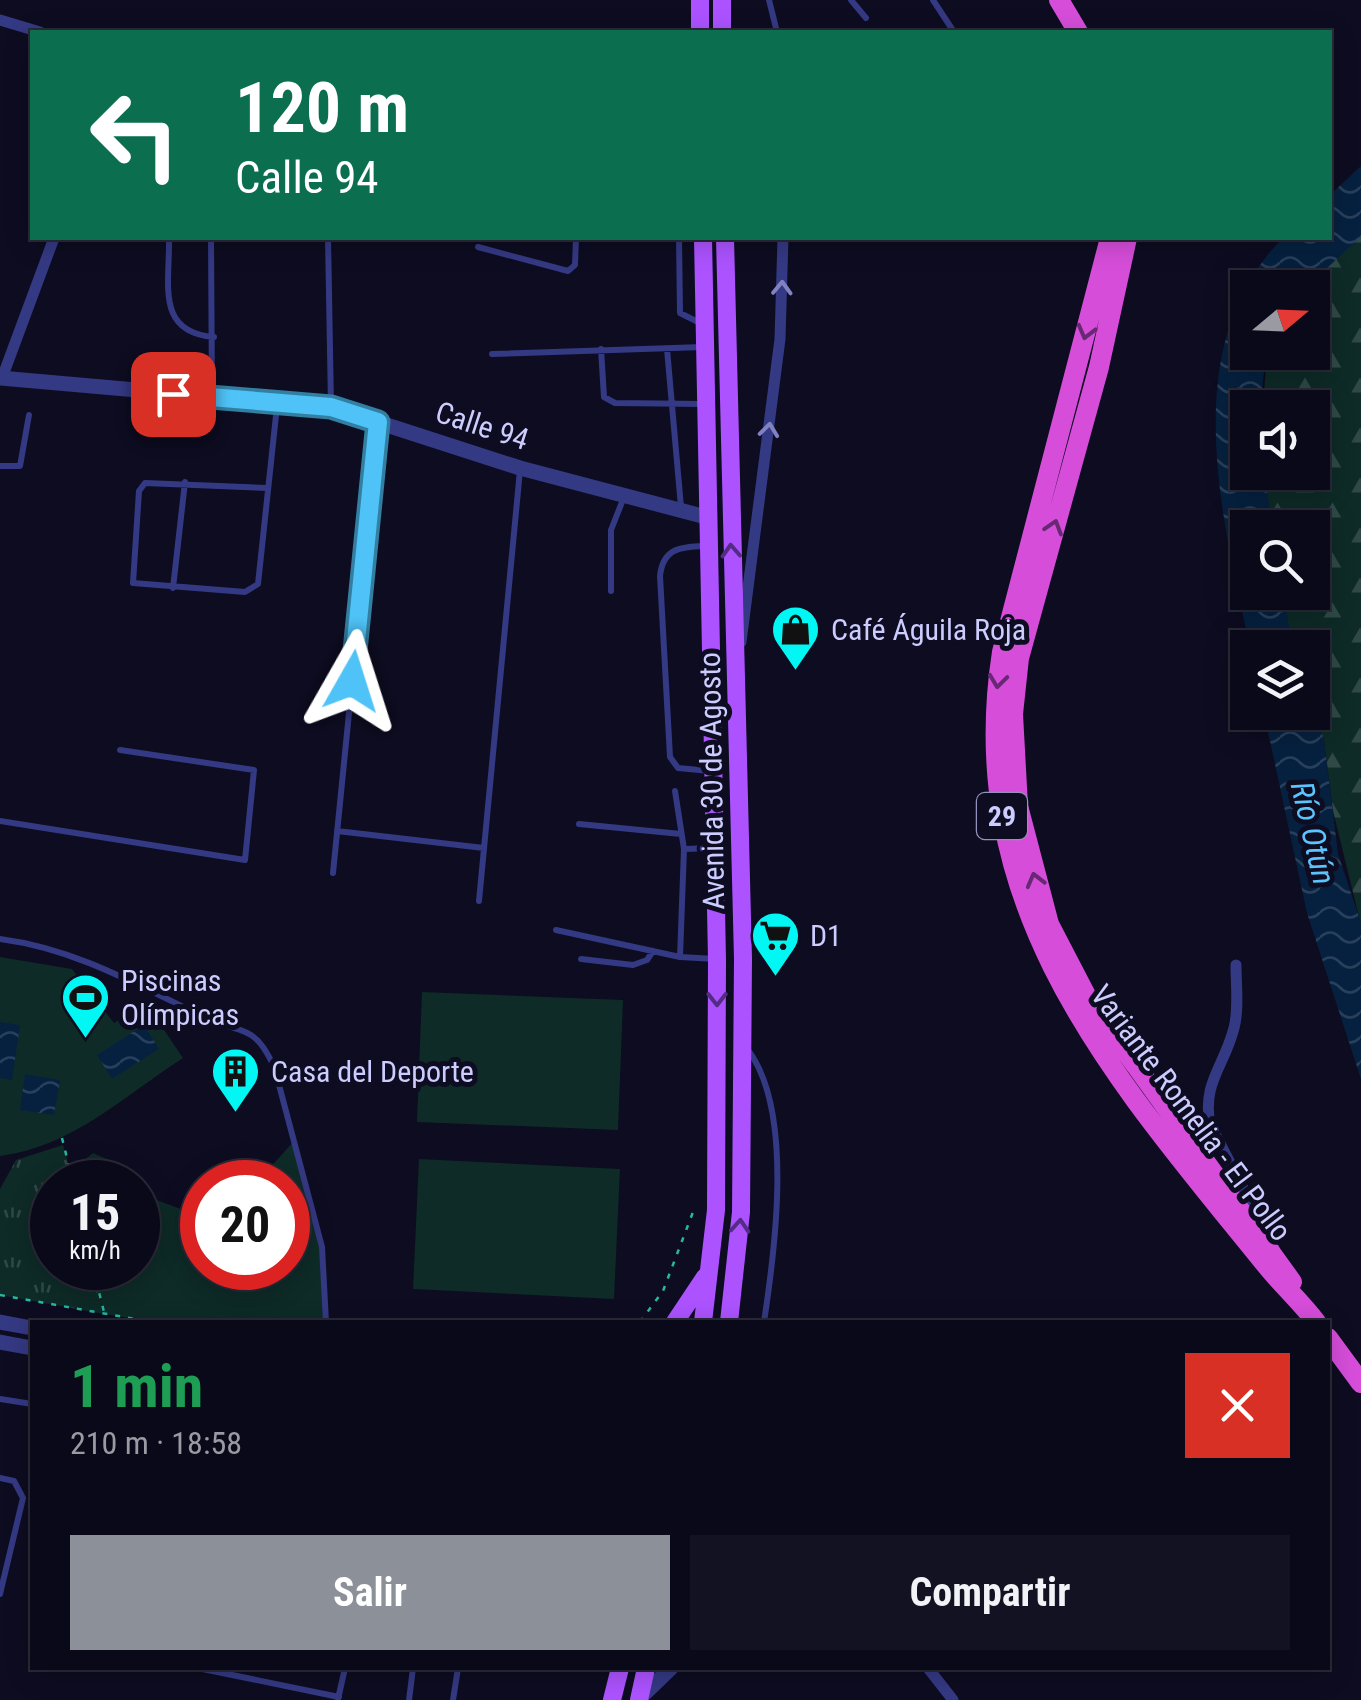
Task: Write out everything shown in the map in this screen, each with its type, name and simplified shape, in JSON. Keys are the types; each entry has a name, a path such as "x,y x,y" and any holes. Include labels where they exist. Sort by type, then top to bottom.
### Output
{"highway":[{"path":"1059,0 1077,30"},
{"name":"Variante Romelia - El Pollo","path":"1109,240 1002,652 995,721 1004,829 1022,906 1059,984 1090,1035 1268,1268 1313,1318"},
{"name":"Variante Romelia - El Pollo","path":"1127,240 1099,368 1020,658 1013,714 1018,806 1049,924 1088,999 1111,1037 1278,1257 1313,1318"},
{"path":"1330,1341 1361,1383"}],"main road":[{"path":"700,0 700,30"},
{"name":"Avenida 30 de Agosto","path":"702,240 717,960 716,1210 703,1320"},
{"name":"Avenida 30 de Agosto","path":"724,240 730,520 738,666 743,1043 741,1212 729,1320"},
{"path":"676,1320 710,1268"},
{"path":"613,1698 618,1670"},
{"path":"639,1699 646,1670"}],"street":[{"path":"0,20 33,30"},
{"path":"1,378 53,240"},
{"path":"738,666 780,339 783,240"},
{"name":"Calle 94","path":"1,378 331,407 520,468 706,517"},
{"path":"1236,965 1236,1023 1223,1066 1206,1090 1206,1106 1210,1124 1266,1224 1278,1257"},
{"path":"0,1322 30,1328"},
{"path":"0,1342 30,1348"},
{"path":"639,1699 669,1670"},
{"path":"930,1670 953,1700"}],"lane":[{"path":"769,0 776,30"},
{"path":"851,0 866,18"},
{"path":"933,0 953,30"},
{"path":"169,240 170,307 178,328 190,335 214,337"},
{"path":"211,240 212,398"},
{"path":"328,240 331,407"},
{"path":"478,247 568,271 575,266 576,240"},
{"path":"679,240 680,313 704,324"},
{"path":"492,354 704,347"},
{"path":"600,349 604,397 615,403 704,404"},
{"path":"668,349 681,510"},
{"path":"267,488 155,480 140,490 130,576 138,586 253,590 258,584 278,402"},
{"path":"0,466 20,466 29,415"},
{"path":"333,873 378,422"},
{"path":"479,902 520,468"},
{"path":"172,588 185,482"},
{"path":"611,590 611,530 624,496"},
{"path":"708,546 669,552 662,560 660,576 670,757 678,768 715,771"},
{"path":"0,820 245,860 254,770 120,750"},
{"path":"676,791 684,849 680,957"},
{"path":"579,824 681,834"},
{"path":"337,831 484,848"},
{"path":"684,849 716,848"},
{"path":"556,930 653,952 717,960"},
{"path":"0,939 39,944 96,963 214,1023 252,1035 263,1046 274,1066 322,1247 326,1320"},
{"path":"581,960 633,965 648,960 653,952"},
{"path":"743,1043 760,1066 774,1124 776,1248 764,1320"},
{"path":"0,1399 30,1404"},
{"path":"0,1478 14,1481 23,1498 0,1594"},
{"path":"207,1670 338,1698 344,1670"},
{"path":"409,1700 413,1670"},
{"path":"453,1700 458,1670"}],"path":[{"path":"62,1138 67,1160"},
{"path":"641,1320 663,1291 693,1212 716,1210"},
{"path":"98,1290 104,1314"},
{"path":"0,1295 140,1320"}],"green space":[{"path":"1361,236 1361,925 1333,811 1320,730 1330,730 1330,630 1289,630 1286,610 1330,610 1330,510 1269,510 1267,490 1330,490 1330,390 1264,390 1266,370 1330,370 1330,270 1321,270"},
{"name":"Piscinas Olímpicas","path":"0,957 72,969 114,1023 146,1003 183,1058 74,1131 26,1151 0,1156"},
{"path":"422,992 623,1000 618,1130 417,1122"},
{"path":"294,1141 299,1160 277,1160"},
{"path":"63,1145 67,1160 30,1160 30,1290 98,1290 104,1314 0,1295 0,1189 16,1160"},
{"path":"93,1153 109,1160 84,1160"},
{"path":"419,1159 620,1169 614,1299 413,1289"},
{"path":"160,1201 180,1209 180,1290 310,1290 310,1202 322,1247 326,1320 140,1320 104,1314 98,1290 160,1290"}],"water":[{"path":"1361,166 1361,237 1327,268 1258,270 1281,240 1332,240 1332,193"},
{"path":"1229,328 1230,370 1264,370 1262,390 1230,390 1230,490 1267,490 1269,510 1230,510 1230,553 1216,434 1218,380"},
{"path":"1242,610 1287,610 1289,630 1246,630"},
{"name":"Río Otún","path":"1268,730 1321,730 1324,740 1338,854 1361,923 1361,1079 1307,913"},
{"path":"0,1022 20,1025 12,1080 0,1078"},
{"path":"144,1025 159,1049 112,1079 97,1055"},
{"path":"25,1074 60,1080 54,1115 20,1110"}],"place":[{"name":"Café Águila Roja","path":"796,672"},
{"name":"D1","path":"775,978"},
{"name":"Piscinas Olímpicas","path":"86,1040"},
{"name":"Casa del Deporte","path":"236,1114"}],"route":[{"path":"173,394 331,407 378,422 352,681"}]}
